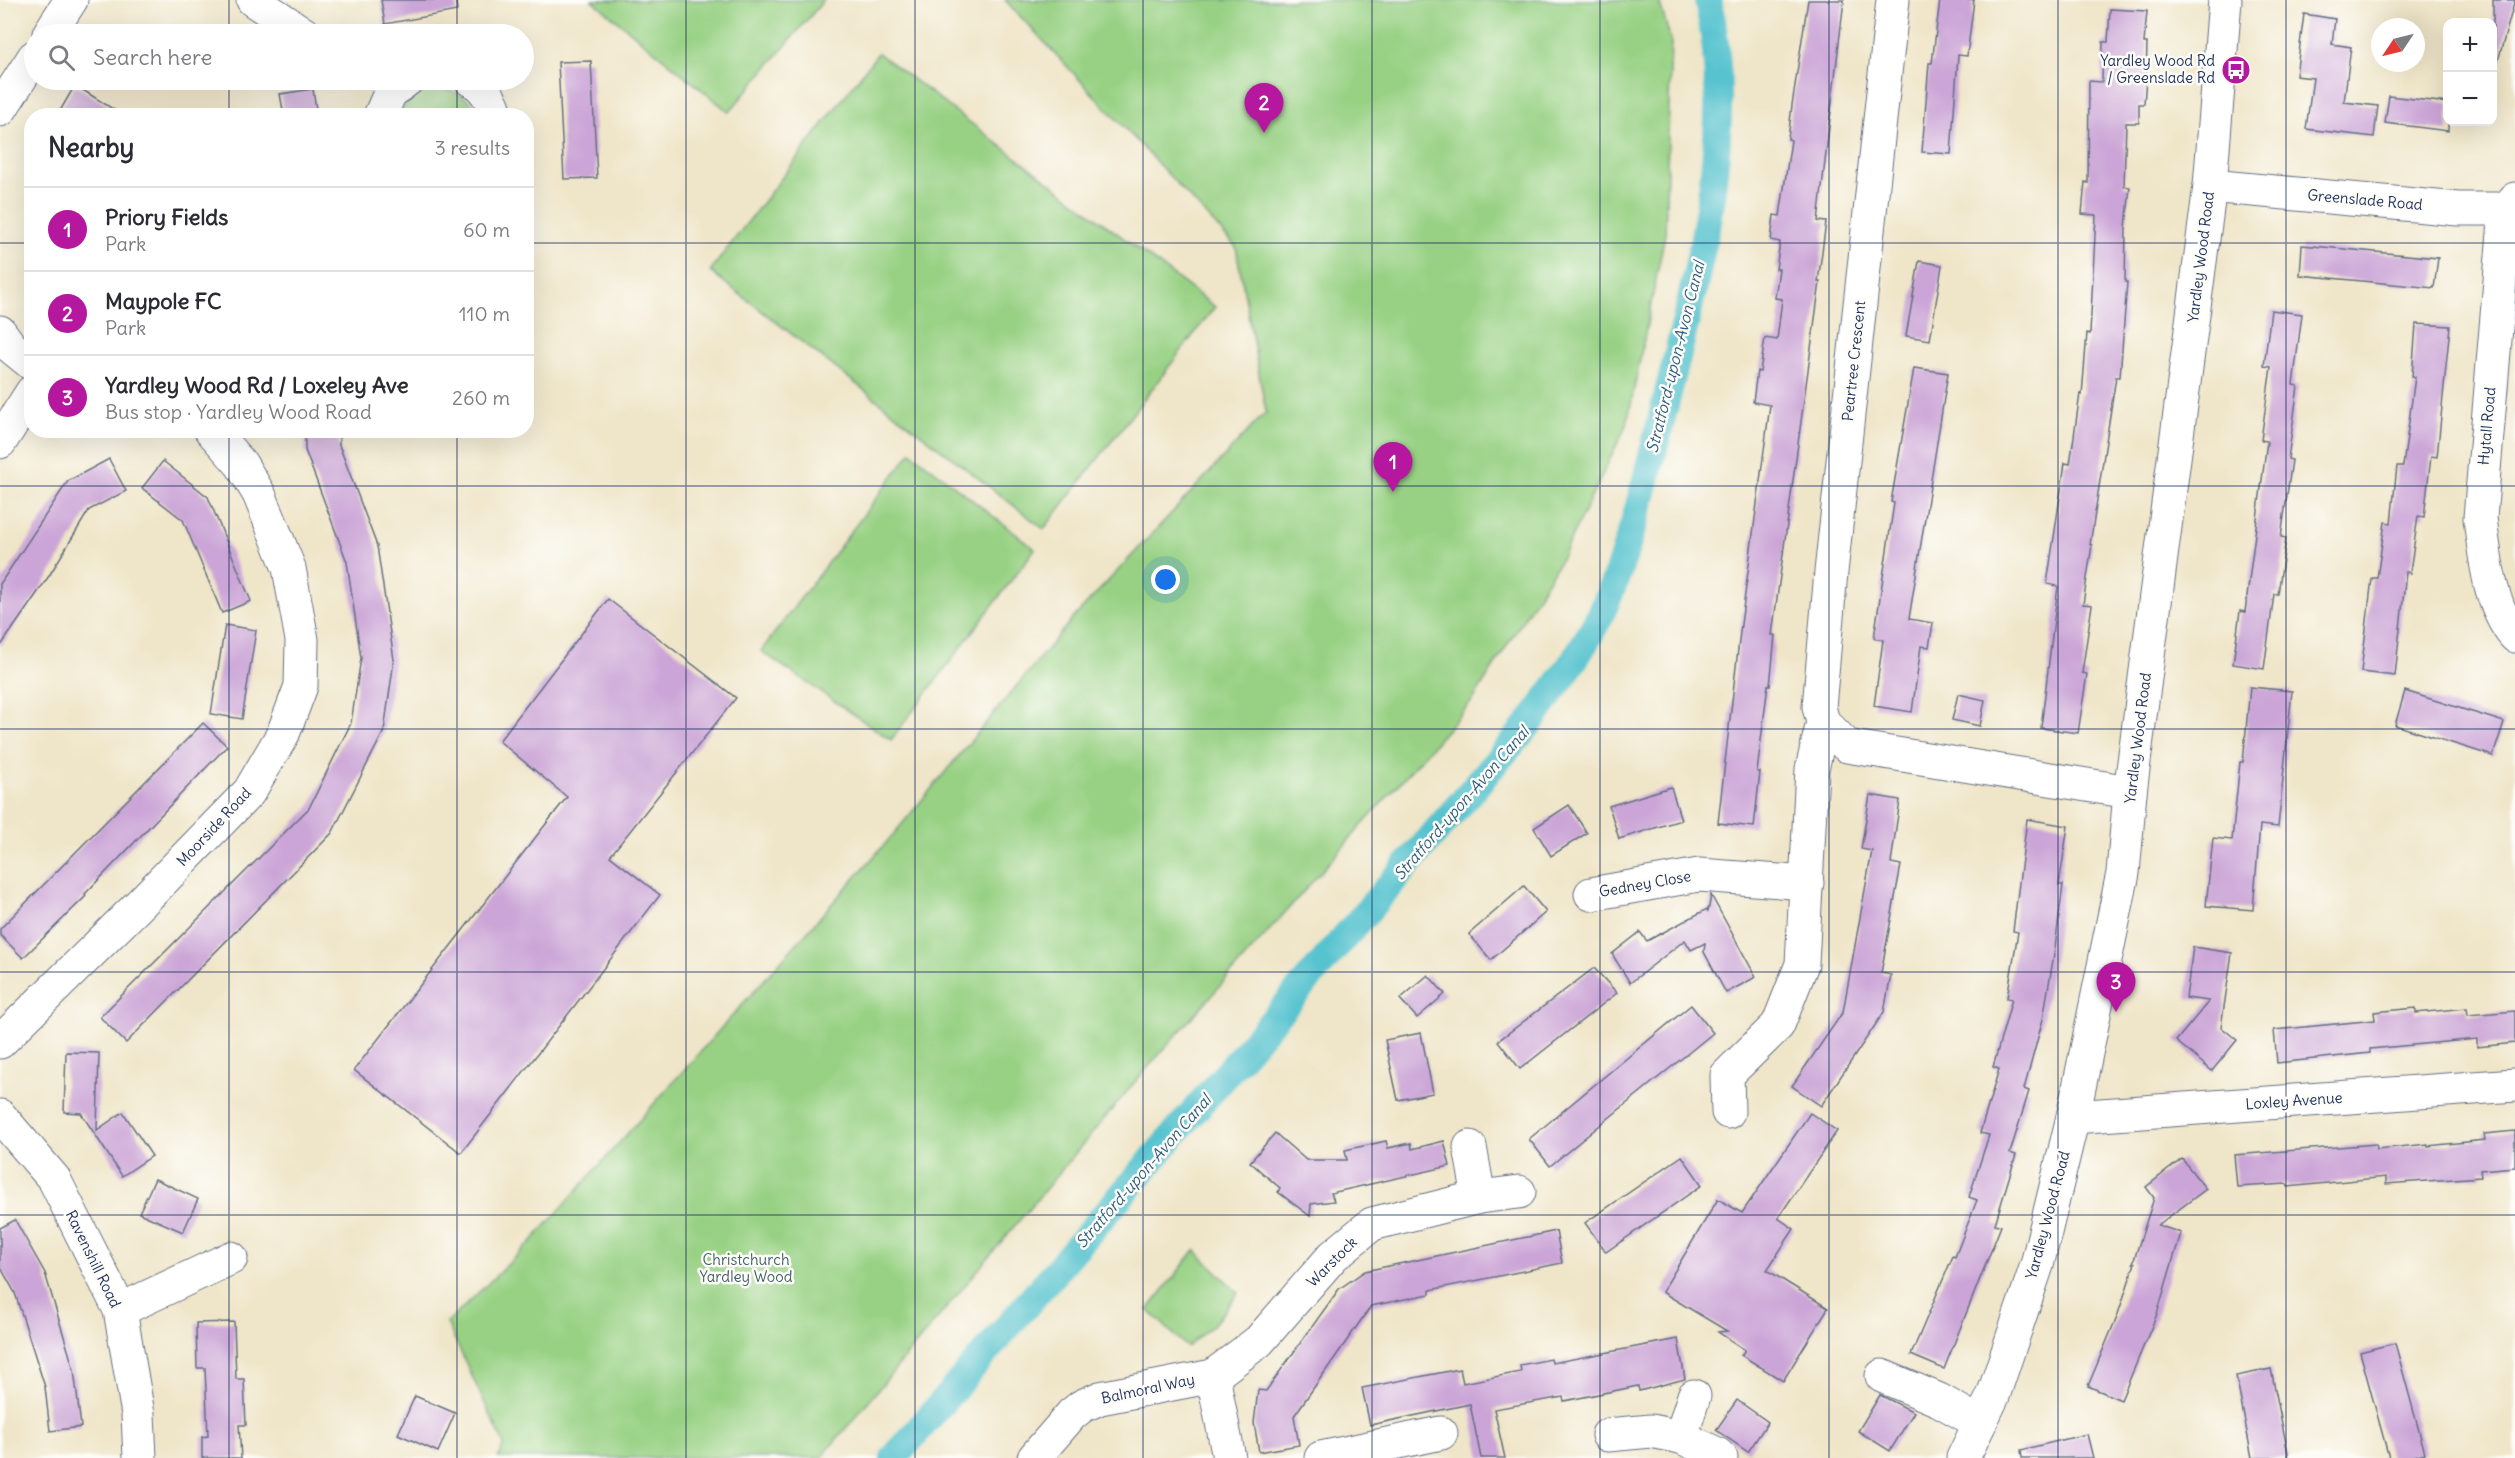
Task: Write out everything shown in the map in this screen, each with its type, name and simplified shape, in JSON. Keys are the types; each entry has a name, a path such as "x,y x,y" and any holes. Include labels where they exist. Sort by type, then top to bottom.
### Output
{"street":[{"path":"55,24 71,0"},
{"path":"253,0 289,24"},
{"name":"Peartree Crescent","path":"1728,1112 1727,1075 1778,1025 1802,964 1812,769 1823,722 1819,707 1831,572 1893,0"},
{"name":"Yardley Wood Road","path":"1963,1458 1993,1396 2037,1265 2073,1117 2123,873 2130,792 2210,186 2225,0"},
{"path":"0,110 24,73"},
{"path":"483,90 495,108"},
{"name":"Greenslade Road","path":"2210,186 2458,209 2510,204"},
{"name":"Hytall Road","path":"2510,204 2480,518 2486,569 2507,603 2515,636"},
{"path":"0,332 24,357"},
{"path":"0,442 24,404"},
{"name":"Moorside Road","path":"0,1042 137,908 249,792 283,734 301,687 302,640 289,568 259,494 242,464 218,438"},
{"path":"1823,722 1847,746 2130,792"},
{"name":"Gedney Close","path":"1591,894 1699,875 1807,883"},
{"name":"Loxley Avenue","path":"2073,1117 2515,1085"},
{"name":"Ravenshill Road","path":"0,1116 54,1179 120,1310 138,1414 140,1458"},
{"path":"1470,1147 1479,1197"},
{"name":"Warstock","path":"1213,1376 1259,1341 1333,1256 1372,1224 1479,1197 1519,1192"},
{"path":"120,1310 231,1258"},
{"path":"1213,1376 1229,1458"},
{"name":"Balmoral Way","path":"1034,1458 1072,1414 1082,1406 1100,1398 1213,1376"},
{"path":"1882,1377 1939,1400 1980,1423"},
{"path":"1681,1437 1694,1396"},
{"path":"1608,1435 1651,1431 1681,1437 1721,1458"},
{"path":"1321,1458 1441,1433"}],"green space":[{"path":"592,0 824,0 729,112"},
{"name":"Christchurch Yardley Wood","path":"1005,0 1659,0 1671,41 1665,234 1627,424 1561,559 1473,700 1134,1083 821,1458 498,1458 504,1444 447,1323 531,1242 893,835 1068,624 1266,412 1236,247"},
{"path":"878,53 1215,307 1044,529 710,271"},
{"path":"448,90 464,97 475,108 404,108 416,95 428,91"},
{"path":"911,452 1035,549 891,740 761,651"},
{"path":"1195,1250 1238,1293 1214,1324 1187,1347 1148,1310"}],"building":[{"path":"381,0 456,0 457,11 385,24"},
{"path":"1808,0 1844,0 1818,221 1826,222 1818,282 1820,282 1772,635 1775,635 1757,772 1760,772 1754,827 1718,823 1770,405 1753,402 1765,338 1777,340 1782,299 1775,298 1780,242 1771,240 1774,215 1780,216 1791,140 1788,139 1792,105"},
{"path":"1940,0 1974,0 1967,56 1958,55 1951,154 1922,152 1929,63 1932,63"},
{"path":"2493,0 2515,0 2498,61 2497,18 2493,18"},
{"path":"2110,9 2147,11 2144,43 2147,43 2146,79 2144,104 2139,104 2139,123 2126,123 2124,186 2130,187 2126,228 2125,282 2127,282 2120,377 2116,377 2083,604 2092,605 2082,673 2087,674 2078,733 2041,728 2058,586 2047,584 2065,463 2070,464 2080,394 2082,395 2087,333 2090,334 2096,215 2082,214 2085,182 2088,183 2089,81 2102,82 2103,42 2108,42"},
{"path":"2304,14 2335,19 2332,44 2351,47 2344,102 2378,106 2374,137 2306,129 2313,78 2296,76"},
{"path":"591,61 597,178 564,179 558,62"},
{"path":"72,90 83,90 111,108 62,108"},
{"path":"313,90 316,108 283,108 280,94"},
{"path":"2389,96 2443,102 2443,126 2448,126 2448,131 2385,123"},
{"path":"2302,245 2438,258 2434,288 2300,275"},
{"path":"1919,261 1942,265 1930,340 1906,336"},
{"path":"2271,310 2302,314 2293,385 2298,386 2288,459 2292,460 2281,537 2286,538 2278,594 2274,594 2264,669 2233,664 2240,611 2245,612 2267,441 2261,440 2271,367 2264,366"},
{"path":"2416,324 2450,326 2437,457 2431,456 2424,517 2418,516 2410,573 2406,572 2395,676 2361,672 2372,578 2377,578 2385,522 2391,523 2397,466 2403,466 2415,377 2412,377"},
{"path":"1914,368 1948,373 1909,619 1933,623 1929,647 1921,646 1912,712 1874,706 1883,640 1874,638 1894,503 1891,502"},
{"path":"305,438 339,438 339,445 377,546 394,660 384,731 332,833 126,1043 100,1017 309,808 351,723 361,658 347,562 305,450"},
{"path":"109,459 126,491 89,510 49,576 0,647 0,584 68,481"},
{"path":"163,461 208,497 251,601 222,613 183,520 142,488"},
{"path":"608,599 736,698 610,856 660,895 461,1153 354,1070 567,797 499,741"},
{"path":"225,625 256,630 242,719 211,714"},
{"path":"2250,687 2292,691 2278,827 2260,825 2253,910 2206,906 2213,838 2232,840 2240,762 2243,762"},
{"path":"2405,691 2504,722 2493,756 2395,725"},
{"path":"1958,694 1985,700 1980,726 1952,720"},
{"path":"203,723 227,746 85,894 86,896 23,958 0,935 0,929"},
{"path":"1671,787 1681,820 1619,839 1609,806"},
{"path":"1870,795 1900,800 1891,863 1901,865 1881,973 1891,975 1884,1012 1821,1106 1792,1086 1843,1012 1872,851 1861,849"},
{"path":"1569,805 1587,833 1551,856 1534,828"},
{"path":"2027,819 2068,826 2059,885 2063,885 2055,948 2043,1019 2024,1089 2029,1091 2010,1153 2016,1155 1995,1224 2001,1226 1944,1369 1911,1355 1953,1256 1955,1257 1977,1200 1969,1197 1989,1135 1980,1133 1999,1069 1993,1067 2012,999 2007,998 2018,932 2013,931"},
{"path":"1524,886 1546,912 1491,960 1469,934"},
{"path":"1711,895 1756,977 1726,993 1704,952 1705,943 1691,950 1685,940 1630,983 1612,954 1640,932 1647,941 1707,909 1708,912"},
{"path":"2193,947 2232,953 2221,1027 2237,1040 2212,1071 2176,1041 2209,1001 2186,998"},
{"path":"1594,968 1617,993 1520,1069 1498,1041"},
{"path":"1428,975 1445,994 1417,1018 1400,999"},
{"path":"1691,1005 1713,1033 1550,1166 1529,1139"},
{"path":"2416,1008 2416,1013 2467,1008 2468,1015 2515,1011 2515,1043 2477,1047 2477,1039 2370,1049 2370,1053 2277,1063 2274,1030 2375,1020 2374,1012"},
{"path":"1421,1033 1433,1093 1398,1100 1385,1040"},
{"path":"66,1052 99,1053 97,1130 123,1112 152,1156 122,1176 81,1113 64,1112"},
{"path":"1810,1113 1837,1131 1778,1218 1794,1229 1767,1270 1828,1308 1783,1381 1741,1355 1745,1350 1718,1332 1727,1331 1662,1292 1718,1199 1742,1213"},
{"path":"2515,1131 2515,1167 2480,1170 2481,1177 2386,1184 2386,1177 2288,1187 2287,1184 2237,1187 2234,1155 2376,1144 2377,1149 2428,1144 2428,1146 2485,1140 2484,1134"},
{"path":"1275,1133 1306,1160 1347,1160 1345,1150 1386,1141 1388,1148 1411,1143 1412,1149 1444,1141 1450,1166 1331,1193 1334,1201 1311,1204 1310,1216 1278,1192 1280,1188 1250,1162"},
{"path":"1682,1156 1702,1185 1606,1252 1585,1223"},
{"path":"2182,1159 2206,1189 2158,1225 2181,1233 2157,1314 2121,1400 2088,1386 2118,1314 2154,1198 2146,1187"},
{"path":"155,1179 198,1199 183,1232 139,1213"},
{"path":"15,1220 45,1273 74,1370 81,1427 50,1431 45,1387 15,1293 0,1266 0,1228"},
{"path":"1556,1231 1562,1263 1430,1290 1430,1294 1371,1306 1294,1416 1299,1445 1259,1452 1254,1423 1258,1390 1266,1391 1339,1289 1365,1271"},
{"path":"234,1322 236,1379 244,1379 246,1425 239,1425 241,1458 202,1458 202,1437 208,1436 205,1368 197,1368 196,1323"},
{"path":"1678,1339 1685,1379 1639,1391 1638,1386 1564,1401 1563,1397 1494,1409 1505,1458 1481,1458 1470,1404 1370,1425 1362,1388 1460,1369 1463,1383 1521,1372 1520,1365 1551,1359 1552,1363"},
{"path":"2395,1343 2425,1453 2408,1458 2389,1458 2360,1352"},
{"path":"2271,1369 2289,1458 2252,1458 2236,1376"},
{"path":"1880,1395 1914,1412 1890,1451 1858,1431"},
{"path":"415,1396 455,1413 438,1452 398,1434"},
{"path":"1737,1400 1768,1422 1748,1452 1716,1430"},
{"path":"2087,1434 2093,1458 2022,1458 2021,1450"}],"waterway":[{"name":"Stratford-upon-Avon Canal","path":"894,1458 1529,724 1574,661 1594,628 1610,593 1635,521 1702,250 1716,150 1718,100 1716,50 1708,0"}],"place":[{"name":"Yardley Wood Rd / Greenslade Rd","path":"2236,70"},
{"name":"Maypole FC","path":"1264,133"},
{"name":"Priory Fields","path":"1393,492"},
{"name":"Yardley Wood Rd / Loxeley Ave","path":"2116,1012"}]}
